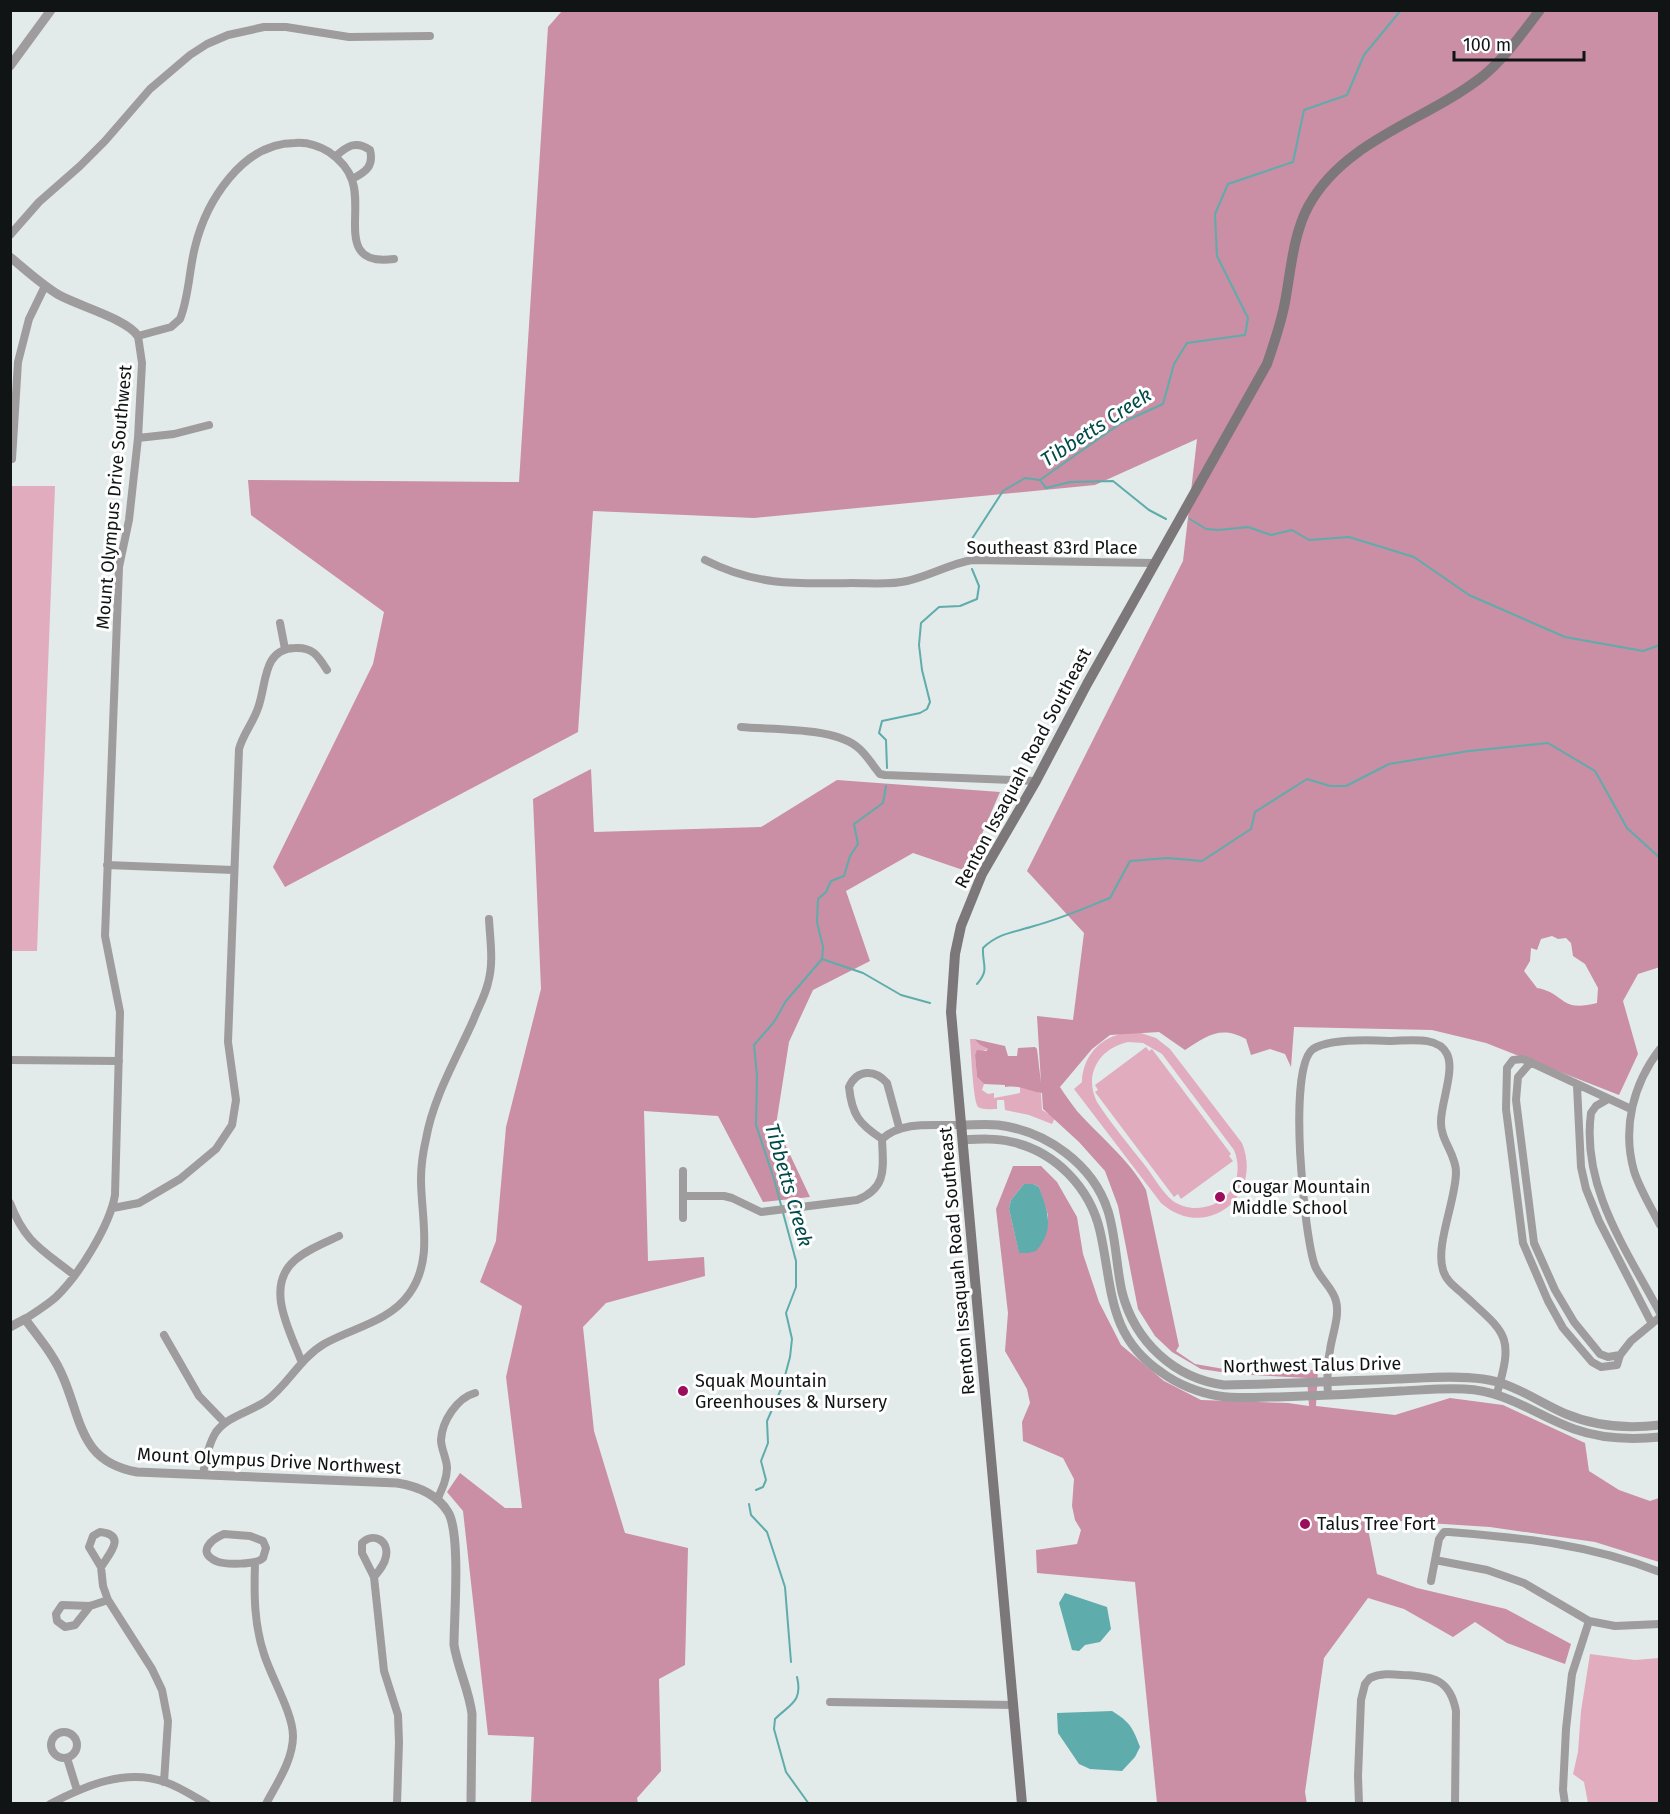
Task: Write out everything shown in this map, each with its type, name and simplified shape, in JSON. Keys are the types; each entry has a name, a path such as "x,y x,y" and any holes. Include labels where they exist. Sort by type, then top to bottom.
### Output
{"main road":[{"name":"Renton Issaquah Road Southeast","path":"1022,1803 951,1012 955,954 961,926 973,893 1154,563 1267,364 1280,326 1300,228 1316,194 1341,164 1484,75 1513,45 1540,10"}],"street":[{"path":"10,66 51,10"},
{"path":"10,235 39,202 105,141 150,88 207,44 228,35 264,27 286,27 349,37 430,36"},
{"path":"10,257 45,286 71,301 128,325 138,336 171,327 180,319 202,222 215,200 237,169 264,150 296,142 323,148 336,156 352,179 356,202 355,235 358,249 369,258 394,259"},
{"path":"336,156 352,145 358,144 370,150 372,158 370,166 365,173 352,179"},
{"path":"12,459 18,362 28,319 45,286"},
{"name":"Mount Olympus Drive Southwest","path":"119,1061 120,1012 105,936 119,567 129,520 138,438 142,363 138,336"},
{"path":"138,438 174,434 209,425"},
{"name":"Southeast 83rd Place","path":"705,560 738,574 790,584 904,582 949,565 972,560 1154,563"},
{"path":"280,623 285,649"},
{"path":"113,1208 139,1203 180,1179 216,1149 232,1125 236,1100 228,1042 239,749 258,710 274,655 285,649 311,650 327,670"},
{"path":"741,727 821,733 845,739 858,747 880,774 885,775 1036,781"},
{"path":"107,865 233,870"},
{"path":"203,1475 208,1449 217,1431 225,1423 265,1401 285,1383 313,1351 392,1311 408,1296 418,1279 425,1248 421,1178 425,1140 439,1096 488,984 491,951 489,920"},
{"path":"1328,1395 1328,1360 1337,1308 1333,1293 1314,1265 1301,1179 1302,1072 1307,1056 1314,1049 1334,1043 1360,1040 1426,1041 1442,1047 1447,1053 1450,1066 1440,1123 1444,1141 1454,1158 1456,1173 1442,1255 1442,1269 1449,1283 1501,1331 1506,1344 1506,1352 1497,1394"},
{"path":"1659,1049 1641,1078 1631,1109 1629,1134 1634,1172 1659,1225"},
{"path":"1608,1100 1596,1106 1590,1113 1592,1170 1603,1204 1659,1315 1631,1341 1620,1355 1617,1365 1601,1367 1592,1362 1563,1328 1548,1301 1523,1243 1506,1109 1505,1090 1509,1064 1518,1059 1530,1062 1577,1086 1631,1109"},
{"path":"10,1060 119,1061 113,1208 74,1275 55,1298 10,1328"},
{"path":"1530,1062 1518,1077 1516,1100 1534,1242 1555,1290 1574,1322 1600,1354 1608,1357 1620,1355"},
{"path":"882,1139 864,1127 856,1116 849,1087 857,1075 863,1072 883,1078 887,1083 899,1127"},
{"path":"1577,1086 1581,1167 1586,1189 1599,1221 1652,1322"},
{"path":"882,1139 899,1127 961,1125"},
{"name":"Northwest Talus Drive","path":"961,1125 998,1125 1024,1131 1056,1146 1082,1168 1097,1187 1107,1209 1122,1292 1137,1329 1148,1344 1172,1366 1206,1381 1224,1385 1465,1377 1500,1382 1527,1393 1567,1415 1588,1422 1621,1427 1659,1425"},
{"path":"683,1196 724,1196 761,1212 857,1200 876,1188 882,1175 882,1139"},
{"name":"Northwest Talus Drive","path":"963,1140 994,1139 1021,1144 1045,1155 1072,1178 1084,1194 1096,1219 1112,1303 1120,1326 1137,1351 1162,1373 1191,1388 1229,1398 1462,1389 1497,1394 1564,1425 1588,1433 1620,1438 1659,1437"},
{"path":"683,1171 683,1218"},
{"path":"10,1203 29,1239 74,1275"},
{"path":"302,1363 282,1305 282,1280 295,1260 316,1246 339,1236"},
{"name":"Mount Olympus Drive Northwest","path":"25,1319 57,1364 83,1434 96,1454 125,1470 397,1483 420,1489 437,1500"},
{"path":"164,1335 199,1396 225,1423"},
{"path":"471,1803 471,1701 454,1645 455,1539 450,1516 437,1500 445,1480 447,1466 441,1441 444,1424 466,1396 475,1393"},
{"path":"1431,1581 1441,1535 1444,1532 1549,1542 1592,1550 1614,1555 1659,1572"},
{"path":"224,1534 257,1538 265,1544 266,1554 260,1562 255,1563 213,1560 207,1551 207,1545 214,1538 224,1534"},
{"path":"374,1577 385,1561 386,1551 384,1542 374,1538 364,1540 361,1547 364,1560 374,1577 384,1671 398,1715 397,1803"},
{"path":"1435,1560 1487,1570 1515,1579 1589,1621 1615,1626 1659,1624"},
{"path":"255,1563 254,1602 258,1637 271,1676 291,1722 293,1735 290,1755 266,1803"},
{"path":"101,1567 103,1586 108,1600 152,1669 162,1689 168,1721 164,1782"},
{"path":"90,1606 108,1600"},
{"path":"1565,1803 1563,1790 1566,1729 1572,1674 1589,1621"},
{"path":"1359,1803 1361,1700 1365,1684 1370,1678 1382,1674 1434,1678 1448,1689 1452,1696 1456,1711 1455,1803"},
{"path":"830,1702 1012,1705"},
{"path":"67,1758 77,1790"},
{"path":"50,1803 77,1790 126,1777 164,1782 207,1803"}],"shaded area":[{"path":"562,11 1659,11 1660,967 1638,974 1623,1001 1638,1054 1619,1095 1486,1043 1432,1030 1294,1027 1291,1067 1285,1054 1270,1049 1251,1055 1246,1039 1229,1033 1214,1034 1185,1050 1159,1032 1110,1035 1092,1049 1060,1087 1077,1111 1131,1168 1146,1190 1179,1346 1176,1351 1195,1364 1224,1369 1318,1370 1316,1406 1395,1415 1450,1398 1503,1405 1585,1443 1589,1471 1619,1490 1650,1501 1659,1498 1659,1562 1595,1542 1490,1527 1366,1519 1377,1574 1417,1588 1506,1609 1571,1644 1565,1664 1507,1643 1475,1622 1453,1637 1404,1609 1368,1598 1324,1658 1305,1792 1307,1804 1157,1803 1135,1582 1037,1573 1036,1550 1077,1544 1081,1530 1075,1520 1072,1506 1074,1479 1063,1458 1023,1441 1022,1422 1030,1403 1027,1389 1005,1351 1008,1313 996,1209 1013,1166 1041,1166 1057,1182 1077,1217 1083,1254 1099,1302 1121,1345 1164,1381 1201,1400 1288,1403 1309,1406 1307,1378 1234,1374 1201,1369 1172,1352 1155,1336 1138,1309 1118,1206 1105,1171 1079,1142 1043,1109 1042,1093 1020,1087 984,1084 977,1077 975,1055 977,1050 986,1051 988,1049 974,1039 1005,1046 1008,1056 1017,1056 1018,1048 1035,1047 1041,1083 1037,1016 1073,1020 1084,933 1027,871 1183,561 1197,439 1095,485 754,518 593,511 578,732 285,887 273,867 373,664 384,612 251,515 248,480 519,482 548,27","holes":["1552,936 1558,939 1566,938 1571,943 1573,956 1585,964 1598,988 1597,1003 1576,1006 1569,1004 1546,990 1537,988 1524,971 1530,961 1531,948 1537,950 1541,939","1024,1184 1039,1187 1048,1215 1048,1225 1019,1252 1009,1209 1011,1200"]},
{"path":"11,486 55,486 37,951 11,951"},
{"path":"591,769 594,832 761,827 837,780 1000,792 966,871 913,853 846,891 870,961 813,990 789,1042 776,1125 810,1197 763,1202 718,1116 644,1111 648,1261 704,1257 705,1276 606,1303 583,1327 594,1431 625,1533 688,1548 685,1665 659,1679 661,1771 637,1798 638,1803 531,1803 534,1737 488,1735 463,1511 447,1492 460,1473 505,1508 522,1508 506,1377 522,1306 480,1282 496,1241 506,1127 541,989 533,799"},
{"path":"1141,1033 1156,1038 1170,1049 1242,1143 1247,1163 1245,1181 1238,1196 1226,1208 1212,1216 1195,1218 1178,1214 1161,1203 1074,1089 1082,1082 1088,1059 1097,1047 1109,1038 1120,1034","holes":["1128,1042 1143,1043 1162,1054 1234,1150 1238,1167 1234,1184 1228,1194 1216,1203 1194,1208 1173,1201 1162,1190 1097,1102 1093,1092 1093,1072 1102,1056 1118,1045"]},
{"path":"970,1039 974,1039 988,1049 975,1054 977,1077 984,1084 982,1090 988,1094 994,1093 994,1098 1020,1093 1020,1085 1041,1093 1042,1110 1055,1118 1052,1124 1029,1115 1005,1110 1004,1100 997,1100 997,1109 978,1107"},
{"path":"1146,1047 1149,1051 1152,1049 1231,1154 1229,1156 1233,1161 1181,1199 1178,1194 1174,1197 1095,1092 1098,1090 1095,1085"},
{"path":"1590,1654 1635,1660 1659,1658 1659,1803 1588,1803 1584,1782 1573,1774 1578,1752 1581,1711"}],"water":[{"path":"1024,1184 1039,1187 1047,1212 1048,1228 1036,1251 1019,1253 1009,1209 1011,1200"},
{"path":"1065,1593 1107,1607 1111,1629 1100,1642 1085,1645 1079,1651 1072,1650 1059,1603"},
{"path":"1112,1711 1127,1722 1135,1735 1140,1747 1135,1757 1122,1771 1090,1769 1079,1764 1058,1733 1057,1713"}],"waterway":[{"name":"Tibbetts Creek","path":"969,553 968,545 1003,491 1025,478 1040,480 1121,423 1163,404 1174,364 1187,343 1245,335 1248,318 1217,256 1215,214 1228,184 1293,162 1304,110 1347,95 1364,55 1401,10"},
{"path":"1040,480 1046,488 1070,482 1113,481 1149,510 1166,519"},
{"path":"1190,519 1206,529 1248,527 1271,535 1292,530 1309,540 1349,537 1414,557 1469,595 1565,637 1643,651 1660,645"},
{"name":"Tibbetts Creek","path":"887,768 886,740 879,733 882,721 920,713 927,709 930,702 919,645 921,623 939,607 960,606 977,599 979,586 972,569"},
{"path":"977,984 984,970 983,948 995,939 1063,917 1110,898 1130,861 1168,858 1202,861 1251,829 1255,812 1307,779 1330,786 1346,786 1389,764 1469,751 1548,743 1595,771 1627,828 1660,858"},
{"name":"Tibbetts Creek","path":"756,1490 763,1487 766,1480 761,1461 768,1443 767,1421 782,1387 790,1357 792,1339 786,1313 796,1287 796,1261 774,1179 756,1125 757,1076 754,1045 774,1022 786,1001 822,959 823,947 817,922 818,899 826,892 831,881 844,876 850,856 858,844 854,824 883,803 886,786"},
{"path":"822,959 863,973 901,995 930,1003"},
{"name":"Tibbetts Creek","path":"749,1504 751,1515 767,1532 785,1587 791,1662"},
{"name":"Tibbetts Creek","path":"797,1677 797,1697 775,1719 774,1729 786,1772 809,1804"}],"place":[{"name":"Cougar Mountain Middle School","path":"1220,1197"},
{"name":"Squak Mountain Greenhouses & Nursery","path":"683,1391"},
{"name":"Talus Tree Fort","path":"1305,1524"}]}
